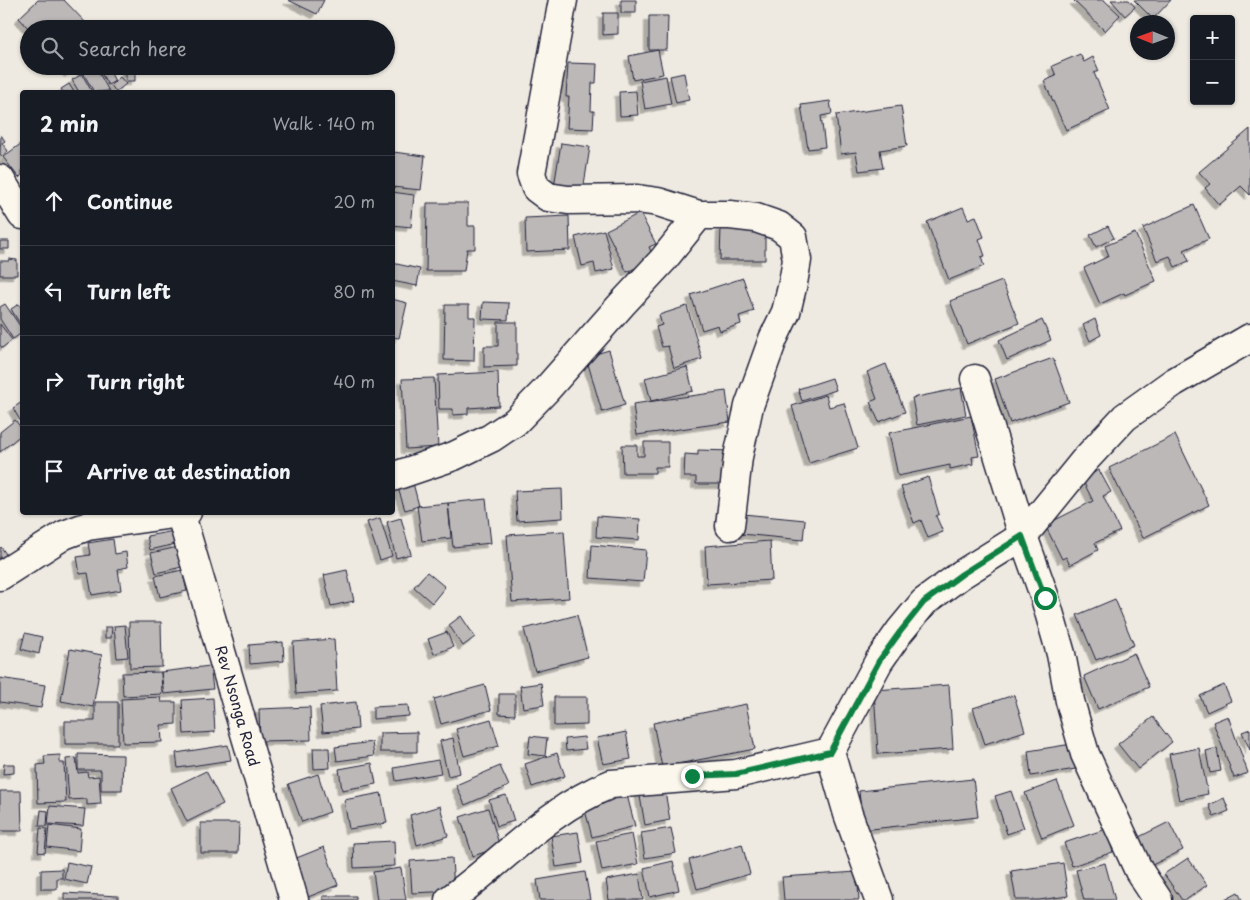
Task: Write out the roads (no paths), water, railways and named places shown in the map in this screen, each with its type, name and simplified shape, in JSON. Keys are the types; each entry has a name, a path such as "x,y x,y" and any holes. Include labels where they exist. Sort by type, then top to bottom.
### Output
{"street":[{"path":"563,0 531,174 536,188 548,197 568,200 644,200 658,202 699,215 730,215 756,218 779,226 793,237 796,260 793,283 786,312 773,339 749,406 738,456 730,526"},
{"path":"0,179 20,212"},
{"path":"395,476 454,456 491,438 515,422 663,260 699,215"},
{"path":"879,900 848,814 830,752 879,661 924,602 962,574 1022,536 1084,461 1125,417 1174,382 1250,338"},
{"path":"975,379 1022,536 1045,598 1061,654 1070,701 1085,754 1139,871 1158,900"},
{"path":"0,576 64,535 88,526 166,515"},
{"name":"Rev Nsonga Road","path":"181,515 294,900"},
{"path":"449,900 465,889 539,826 576,801 611,784 736,774 830,752"}]}
